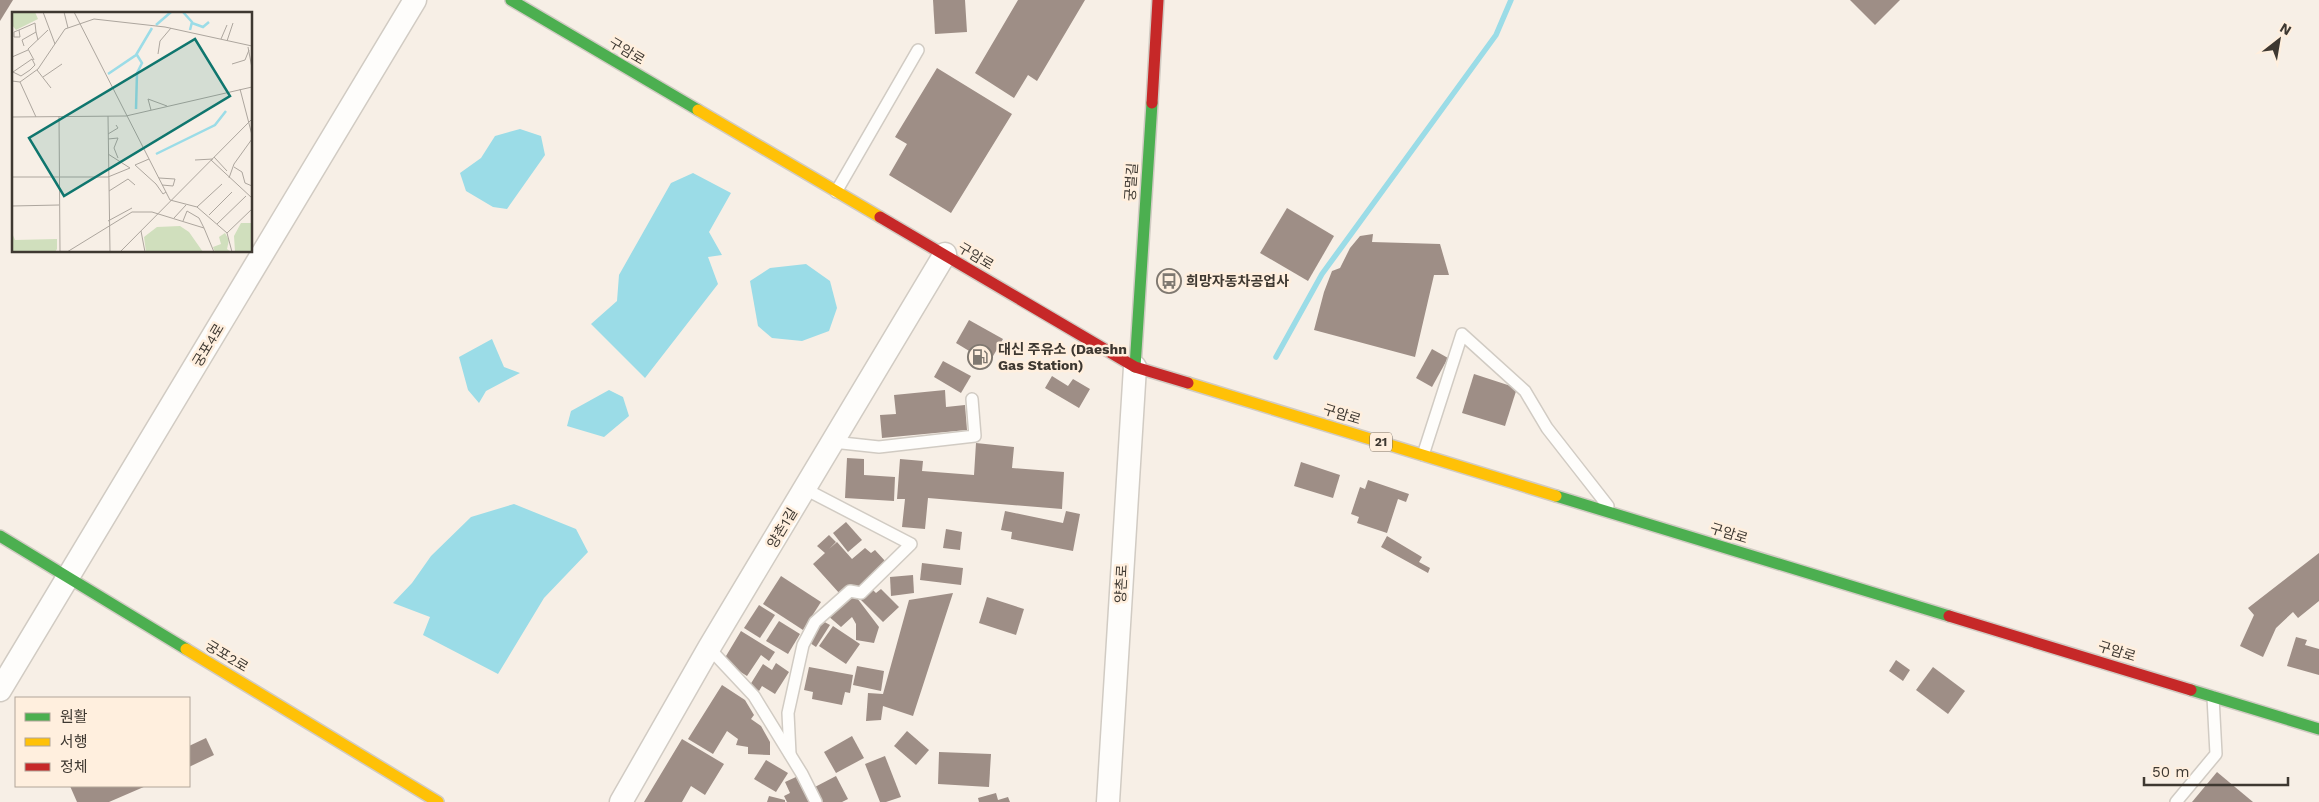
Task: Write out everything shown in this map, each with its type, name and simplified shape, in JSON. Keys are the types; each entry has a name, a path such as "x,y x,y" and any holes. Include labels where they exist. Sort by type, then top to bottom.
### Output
{"main road":[{"name":"구암로","path":"510,0 945,254 1134,367 2319,729"},
{"name":"궁멀길","path":"1134,367 1158,0"},
{"name":"궁포2로","path":"0,536 438,802"}],"street":[{"name":"궁포4로","path":"0,690 416,0"},
{"name":"양촌1길","path":"621,802 709,648 945,254"},
{"name":"양촌로","path":"1108,802 1134,367"}],"lane":[{"path":"836,192 918,50"},
{"path":"1423,455 1462,334 1525,391 1547,428 1614,513"},
{"path":"833,442 879,447 975,436 972,399"},
{"path":"790,754 788,713 803,645 815,622 850,591 861,592 911,544 805,489"},
{"path":"709,648 754,696 790,754 816,802"},
{"path":"2176,802 2216,754 2213,697"}],"water":[{"path":"520,129 541,136 545,155 507,209 493,207 466,191 460,173 481,158 495,136"},
{"path":"693,173 731,193 709,232 722,255 708,257 718,284 645,378 591,324 617,301 619,275 671,183"},
{"path":"806,264 830,281 837,308 829,331 802,341 772,338 758,326 750,281 770,268"},
{"path":"492,339 504,367 520,373 486,391 479,403 468,390 459,357"},
{"path":"609,390 623,397 629,416 604,437 567,426 571,411"},
{"path":"514,504 576,529 588,552 544,598 498,674 423,635 430,617 393,603 412,583 431,556 471,517"}],"building":[{"path":"0,0 13,0 0,21"},
{"path":"933,0 965,0 967,32 935,34"},
{"path":"1018,0 1085,0 1037,81 1028,75 1014,98 975,73"},
{"path":"1850,0 1900,0 1875,25"},
{"path":"937,68 1012,114 951,213 889,175 907,144 895,137"},
{"path":"1287,208 1334,236 1308,281 1260,253"},
{"path":"1373,234 1372,242 1440,244 1449,275 1434,275 1415,357 1314,330 1324,292 1332,271 1340,268 1350,248 1360,236"},
{"path":"969,320 1003,339 989,363 956,343"},
{"path":"1432,349 1448,358 1432,387 1416,378"},
{"path":"943,361 971,376 961,393 934,377"},
{"path":"1474,374 1517,388 1505,426 1462,413"},
{"path":"1052,376 1068,386 1073,379 1090,389 1079,408 1045,388"},
{"path":"945,390 946,407 965,405 967,430 882,438 880,415 896,414 894,395"},
{"path":"976,443 1014,447 1012,468 1064,472 1062,509 928,498 925,529 902,527 905,499 897,499 900,459 923,461 922,471 974,475"},
{"path":"847,458 864,459 864,475 895,477 894,501 845,498"},
{"path":"1301,462 1340,475 1333,498 1294,486"},
{"path":"1368,480 1409,494 1406,502 1398,499 1387,533 1357,523 1359,517 1351,514 1360,487 1365,489"},
{"path":"1005,511 1063,523 1066,511 1080,514 1073,551 1011,539 1012,532 1001,530"},
{"path":"846,522 862,540 848,552 833,533"},
{"path":"946,529 962,532 960,550 943,548"},
{"path":"829,535 836,542 829,549 837,542 852,559 865,548 871,553 875,550 886,562 855,590 850,585 840,594 813,564 825,553 817,546"},
{"path":"1387,536 1422,557 1419,562 1430,568 1428,573 1381,547"},
{"path":"2319,553 2319,601 2298,618 2293,612 2276,628 2263,657 2240,646 2254,615 2248,608"},
{"path":"922,563 963,568 961,585 920,580"},
{"path":"913,575 914,593 891,596 890,577"},
{"path":"781,576 821,602 803,630 763,604"},
{"path":"871,588 876,593 881,589 899,607 883,622 860,599"},
{"path":"953,593 913,716 883,706 881,720 866,721 868,693 883,694 909,600"},
{"path":"854,594 879,627 874,643 856,640 856,624 852,617 841,627 827,615"},
{"path":"987,597 1024,609 1016,635 979,623"},
{"path":"759,605 775,615 760,638 744,628"},
{"path":"821,620 830,625 816,647 807,641"},
{"path":"779,621 800,634 788,654 766,641"},
{"path":"833,626 860,644 846,664 819,646"},
{"path":"741,631 775,652 769,661 761,655 747,676 723,661"},
{"path":"2296,637 2307,640 2305,645 2319,649 2319,675 2287,666"},
{"path":"1896,660 1910,670 1903,681 1889,671"},
{"path":"776,663 789,672 775,694 762,686 759,691 750,685 763,664 772,670"},
{"path":"857,666 884,671 881,691 853,685"},
{"path":"809,667 853,675 850,693 845,692 842,705 812,699 813,692 804,690"},
{"path":"1933,667 1965,691 1948,714 1916,690"},
{"path":"722,685 745,700 754,715 751,719 761,726 770,742 770,755 748,754 748,747 736,745 738,739 727,731 713,754 688,739"},
{"path":"907,731 929,750 916,765 894,746"},
{"path":"852,736 864,758 836,773 824,752"},
{"path":"206,738 214,755 190,767 190,746"},
{"path":"682,739 724,764 705,795 691,786 682,802 644,802"},
{"path":"939,752 991,754 989,787 938,784"},
{"path":"885,756 901,797 880,802 865,764"},
{"path":"766,760 788,773 776,792 754,779"},
{"path":"2217,772 2253,802 2192,802"},
{"path":"836,776 848,799 842,802 820,802 813,788"},
{"path":"796,777 809,802 787,802 784,796 790,793 785,782"},
{"path":"70,787 144,787 109,802 77,802"},
{"path":"996,793 998,800 1008,797 1010,802 979,802 978,798"},
{"path":"769,796 785,800 785,802 767,802"}],"waterway":[{"path":"1276,357 1322,274 1496,35 1511,0"}],"traffic: fast":[{"path":"511,0 698,110"},
{"path":"1135,367 1152,103"},
{"path":"1556,496 1949,616"},
{"path":"0,536 186,649"},
{"path":"2191,690 2319,729"}],"traffic: slow":[{"path":"698,110 880,217"},
{"path":"1188,383 1556,496"},
{"path":"186,649 438,802"}],"traffic: jam":[{"path":"1152,103 1158,0"},
{"path":"880,217 1135,367 1188,383"},
{"path":"1949,616 2191,690"}],"place":[{"name":"희망자동차공업사","path":"1169,281"},
{"name":"대신 주유소 (Daeshn Gas Station)","path":"980,357"}]}
